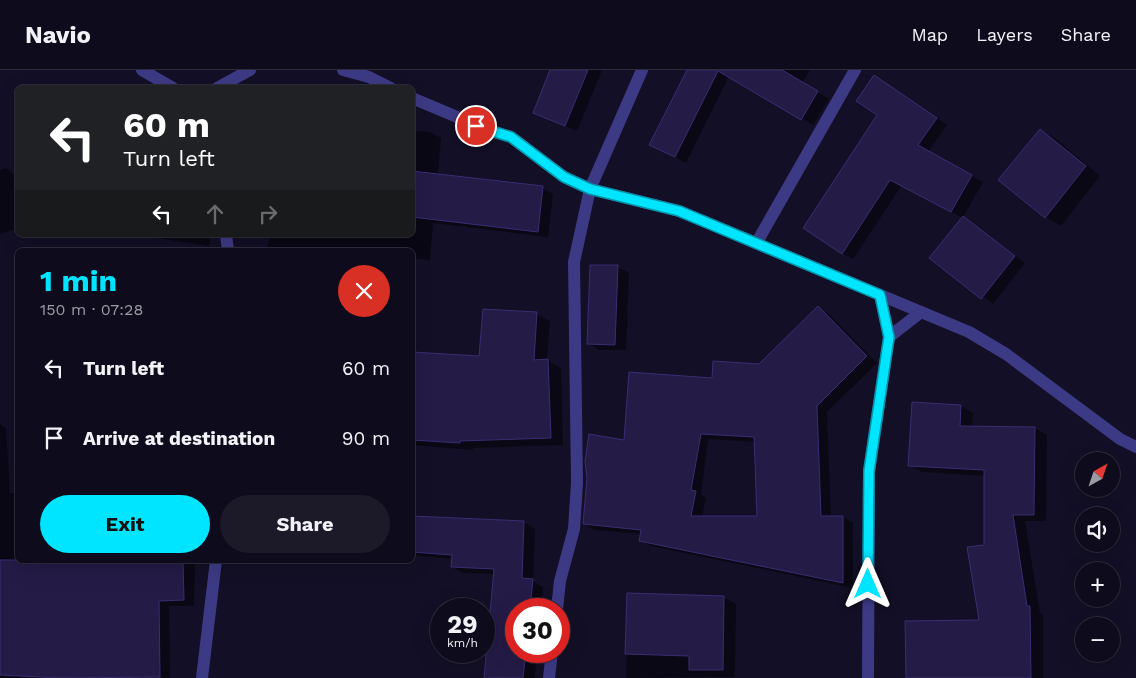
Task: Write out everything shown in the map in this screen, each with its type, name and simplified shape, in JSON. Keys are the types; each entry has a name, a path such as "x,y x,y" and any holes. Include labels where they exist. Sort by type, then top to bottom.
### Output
{"street":[{"path":"142,70 168,85"},
{"path":"222,85 250,70"},
{"path":"343,70 369,77 385,85"},
{"path":"558,598 560,581 574,529 577,482 574,262 590,189 642,70"},
{"path":"756,242 855,70"},
{"path":"415,99 488,130 511,137 564,177 590,189 679,211 969,332 1006,354 1120,439 1136,447"},
{"path":"868,678 869,471 889,337 880,295"},
{"path":"889,337 922,312"},
{"path":"202,678 216,563"},
{"path":"549,678 551,663"}],"building":[{"path":"550,70 588,70 565,126 533,113"},
{"path":"687,70 782,70 818,91 801,120 718,71 675,157 649,145"},
{"path":"874,75 937,118 918,145 972,175 951,212 890,180 842,254 803,228 877,115 856,101"},
{"path":"1040,129 1086,166 1045,218 998,180"},
{"path":"415,171 543,186 538,232 415,217"},
{"path":"963,216 1015,256 981,299 929,258"},
{"path":"590,265 618,265 615,345 587,344"},
{"path":"818,306 867,356 817,406 821,516 843,516 843,583 639,541 641,530 583,524 587,478 585,461 589,434 624,440 629,372 712,378 713,361 759,364","holes":["701,434 754,437 757,516 691,516 696,491 691,490"]},
{"path":"483,309 537,312 534,360 548,359 551,438 460,441 460,443 415,440 415,352 479,356"},
{"path":"912,402 961,405 960,426 1035,427 1034,515 1013,515 1027,606 1030,606 1031,678 906,678 905,621 979,620 967,547 984,545 984,470 908,466"},
{"path":"415,516 524,521 522,578 533,579 531,598 505,598 505,663 525,663 523,678 484,678 485,663 495,663 495,598 491,598 494,569 451,567 452,555 415,552"},
{"path":"0,560 15,560 15,563 183,563 184,600 159,601 160,677 60,678 0,675"},
{"path":"627,593 724,596 723,670 689,670 689,656 625,654"}],"route":[{"path":"476,126 511,137 564,177 590,189 679,211 880,295 889,337 869,471 868,584"}]}
